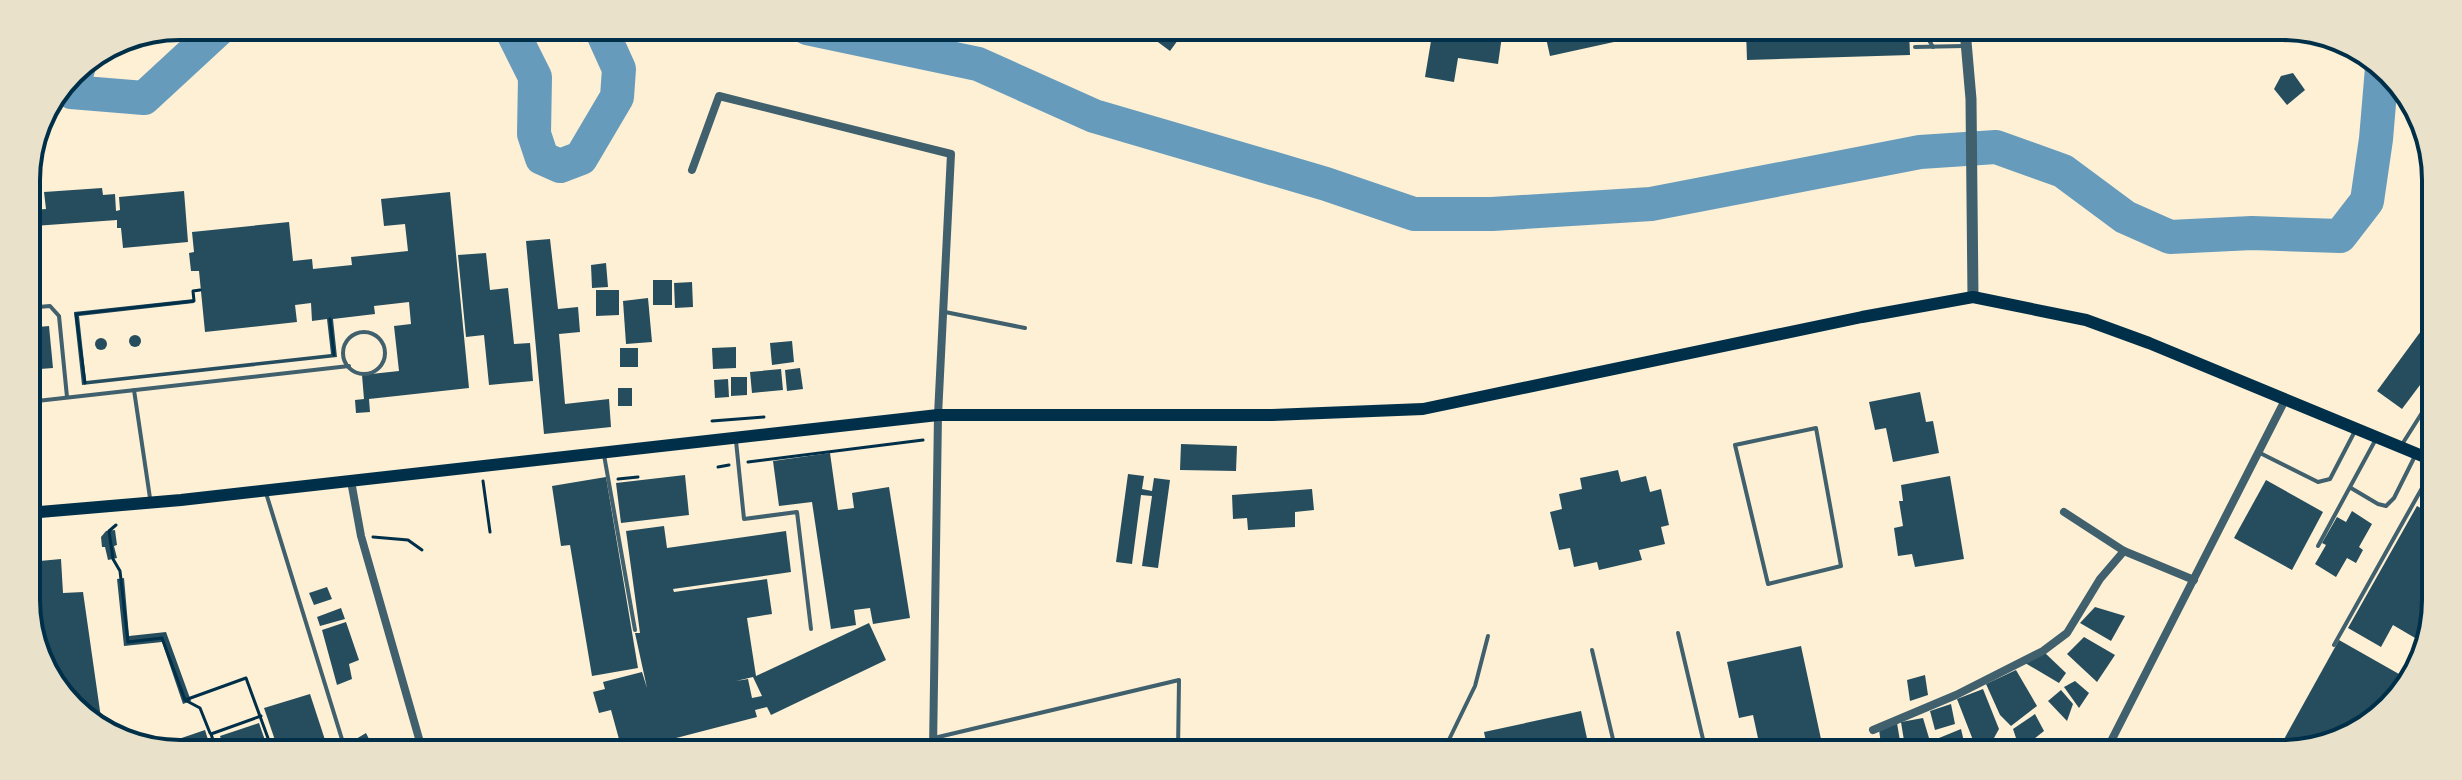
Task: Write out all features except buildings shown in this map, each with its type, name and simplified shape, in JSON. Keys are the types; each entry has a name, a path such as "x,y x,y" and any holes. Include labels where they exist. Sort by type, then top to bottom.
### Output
{"main road":[{"path":"40,512 351,481 938,415 1272,415 1423,409 1862,317 1973,297 2086,320 2422,456"}],"street":[{"path":"1966,40 1971,99 1973,297"},
{"path":"692,170 719,96 951,154 938,415 934,738"},
{"path":"2112,740 2285,400"},
{"path":"351,481 361,536 419,740"},
{"path":"2064,512 2124,551 2194,580"},
{"path":"1873,730 1956,695 2043,651 2067,633 2100,579 2124,551"}],"lane":[{"path":"1929,40 1933,47"},
{"path":"1915,47 1967,46"},
{"path":"40,307 50,306 59,316 67,397"},
{"path":"945,312 1025,328"},
{"path":"40,400 349,366 364,374 381,365 385,352 380,340 369,332 349,338 343,350 349,366"},
{"path":"134,390 151,502"},
{"path":"2401,447 2422,413"},
{"path":"1816,428 1841,566 1768,584 1735,445 1816,428"},
{"path":"2258,452 2318,482 2325,482 2330,479 2356,429"},
{"path":"735,437 744,519 797,512 811,629"},
{"path":"2318,546 2377,437"},
{"path":"604,452 635,630"},
{"path":"2351,488 2386,506 2394,498 2416,454"},
{"path":"2334,645 2422,488"},
{"path":"265,490 342,740"},
{"path":"1678,633 1703,740"},
{"path":"1449,740 1475,686 1488,636"},
{"path":"1592,650 1613,740"},
{"path":"934,738 1179,680 1178,740"}],"path":[{"path":"99,382 83,383 76,314 194,301 193,291 200,290"},
{"path":"330,319 334,356"},
{"path":"718,467 939,438"},
{"path":"481,465 490,532"},
{"path":"609,480 638,477"},
{"path":"116,525 109,531 113,559 120,571 128,642 162,638 185,700 200,708 213,740"},
{"path":"361,536 408,540 422,550"},
{"path":"185,700 246,678 269,740"},
{"path":"211,734 261,716"}],"waterway":[{"path":"72,92 144,98 207,40"},
{"path":"516,40 535,77 534,134 542,158 560,166 581,158 617,97 619,69 606,40"},
{"path":"864,40 978,64 1094,116 1326,184 1414,214 1492,214 1651,204 1920,152 1996,147 2063,171 2125,217 2170,237 2252,233 2340,236 2367,201 2381,81"}]}
